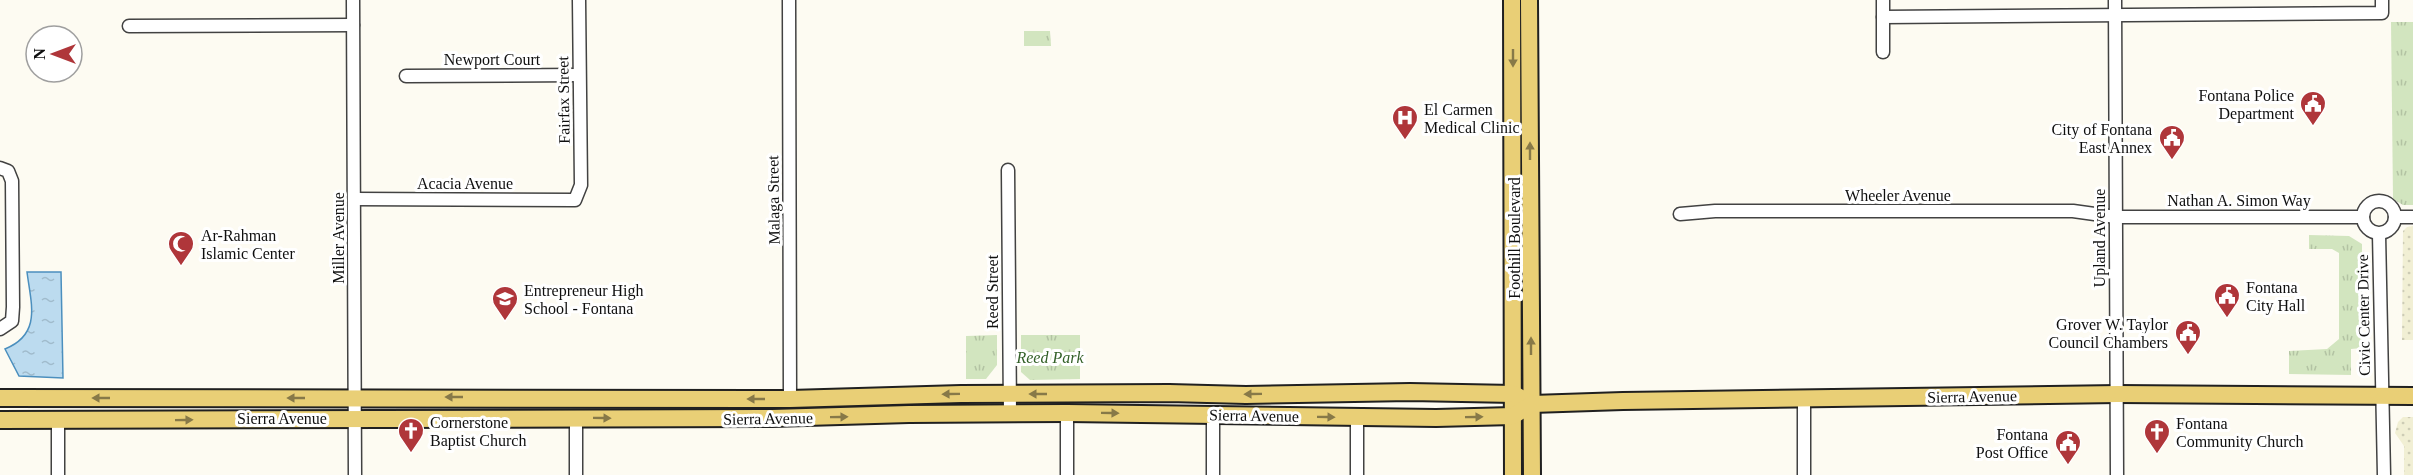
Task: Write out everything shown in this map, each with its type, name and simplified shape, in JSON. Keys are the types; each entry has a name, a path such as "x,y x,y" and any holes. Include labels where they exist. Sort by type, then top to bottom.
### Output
{"main road":[{"name":"Foothill Boulevard","path":"1512,0 1514,475"},
{"name":"Foothill Boulevard","path":"1529,0 1532,475"},
{"name":"Sierra Avenue","path":"0,398 790,399 1010,394 1514,393"},
{"path":"1513,416 1532,404 1514,393"},
{"name":"Sierra Avenue","path":"1532,404 2118,394 2413,396"},
{"name":"Sierra Avenue","path":"0,420 772,418 1010,413 1213,414 1357,418 1513,416"}],"street":[{"name":"Miller Avenue","path":"353,0 355,475"},
{"name":"Fairfax Street","path":"575,200 581,185 579,0"},
{"name":"Malaga Street","path":"789,0 790,399"},
{"path":"1882,52 1883,0"},
{"name":"Upland Avenue","path":"2115,0 2117,475"},
{"path":"1883,17 2382,13 2382,0"},
{"path":"129,26 353,25"},
{"name":"Newport Court","path":"406,76 579,75"},
{"path":"0,329 12,321 12,181 4,170"},
{"name":"Reed Street","path":"1008,170 1010,413"},
{"name":"Acacia Avenue","path":"354,199 575,200"},
{"path":"2380,201 2391,207 2395,217 2390,229 2379,234 2367,228 2363,217 2368,205 2380,201"},
{"name":"Wheeler Avenue","path":"1680,214 1715,212 2073,212 2116,217"},
{"name":"Nathan A. Simon Way","path":"2116,217 2363,217"},
{"path":"2395,217 2413,217"},
{"name":"Civic Center Drive","path":"2379,234 2384,475"},
{"path":"1804,398 1804,475"},
{"path":"1067,413 1067,475"},
{"path":"1213,414 1213,475"},
{"path":"576,417 576,475"},
{"path":"1357,418 1357,475"},
{"path":"58,420 58,475"}],"shaded area":[{"path":"2413,226 2413,340 2402,340 2403,231"},
{"path":"2403,417 2413,417 2413,475 2404,475 2404,446 2395,433 2398,422"}],"green space":[{"path":"2391,22 2413,22 2413,205 2403,205 2393,199"},
{"path":"1024,31 1050,31 1051,46 1024,46"},
{"path":"2309,235 2349,236 2362,244 2362,348 2351,349 2351,375 2289,374 2289,351 2327,349 2339,339 2339,253 2332,249 2309,249"},
{"name":"Reed Park","path":"997,335 997,365 986,379 966,379 966,336"},
{"name":"Reed Park","path":"1021,335 1080,335 1080,379 1030,380 1021,372"}],"water":[{"path":"27,272 61,272 63,378 19,376 5,349 17,343 25,335 29,326 32,306"}],"place":[{"name":"Fontana Police Department","path":"2313,127"},
{"name":"El Carmen Medical Clinic","path":"1405,141"},
{"name":"City of Fontana East Annex","path":"2172,161"},
{"name":"Ar-Rahman Islamic Center","path":"181,267"},
{"name":"Fontana City Hall","path":"2227,319"},
{"name":"Entrepreneur High School - Fontana","path":"505,322"},
{"name":"Grover W. Taylor Council Chambers","path":"2188,356"},
{"name":"Cornerstone Baptist Church","path":"411,454"},
{"name":"Fontana Community Church","path":"2157,455"},
{"name":"Fontana Post Office","path":"2068,466"}]}
